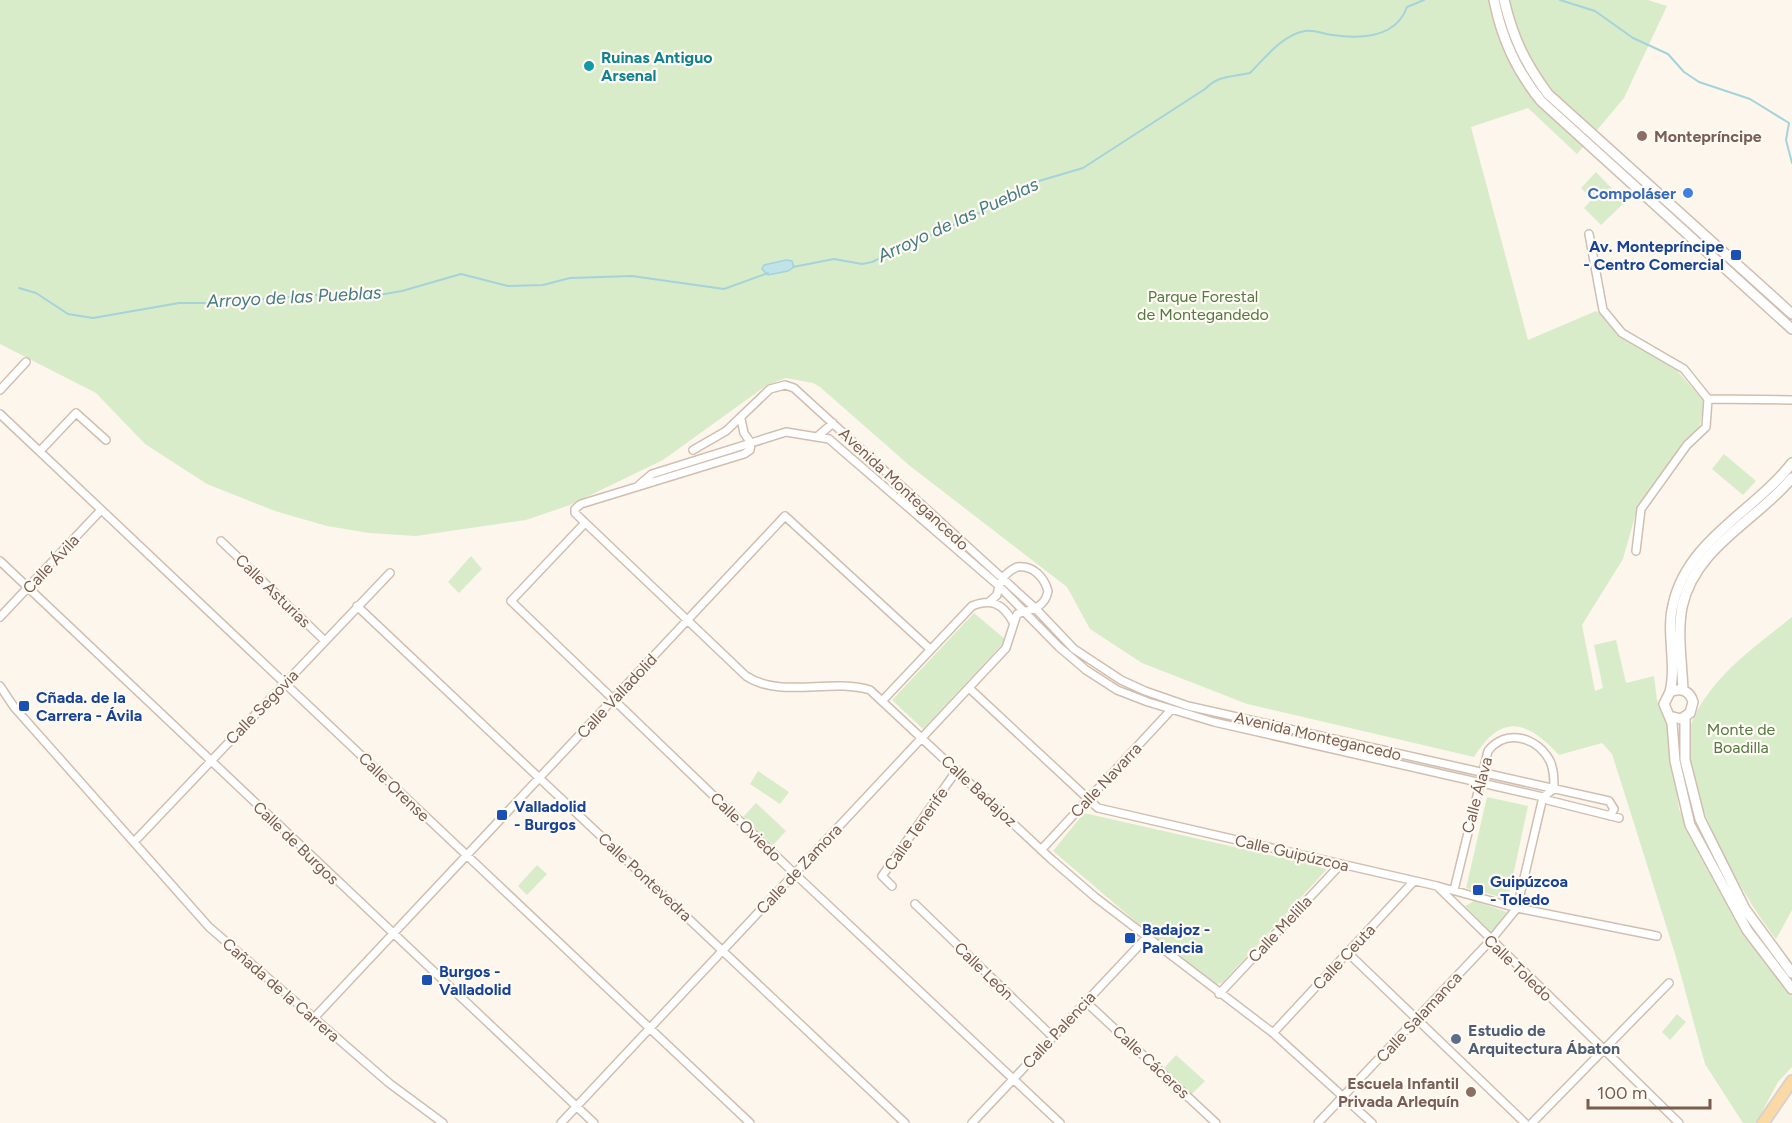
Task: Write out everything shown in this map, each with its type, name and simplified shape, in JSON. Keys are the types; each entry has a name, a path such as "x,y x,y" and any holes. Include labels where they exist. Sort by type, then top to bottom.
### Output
{"main road":[{"path":"1763,1123 1792,1081"}],"street":[{"path":"1494,0 1509,51 1524,80 1541,100 1792,329"},
{"path":"1504,0 1509,21 1527,67 1548,94 1792,314"},
{"path":"1589,234 1602,310 1622,333 1684,369 1708,399 1706,427 1687,445 1641,509 1636,551"},
{"path":"0,390 26,362"},
{"name":"Avenida Montegancedo","path":"693,450 715,438 741,419 770,389 785,386 803,395 1000,582 1059,647 1086,670 1117,690 1171,710 1214,722 1543,797 1547,801 1619,818"},
{"path":"1708,399 1792,400"},
{"path":"40,451 76,413 106,440"},
{"name":"Calle Orense","path":"0,414 750,1123"},
{"path":"741,419 744,433 751,443"},
{"name":"Avenida Montegancedo","path":"818,436 833,423"},
{"name":"Avenida Montegancedo","path":"574,510 581,504 744,454 750,450 751,443 786,432 829,439 844,449 1000,582 1036,609 1074,649 1145,692 1188,706 1609,801 1614,809 1610,816"},
{"path":"1792,463 1779,480 1717,532 1692,559 1679,585 1673,605 1670,692 1664,704 1669,716 1683,802 1690,825 1747,930 1792,989"},
{"path":"1669,716 1677,719 1685,717 1690,713 1693,702 1683,690 1681,624 1688,588 1701,564 1714,549 1759,512 1792,478"},
{"name":"Calle Ávila","path":"0,617 102,510"},
{"name":"Calle Badajoz","path":"574,510 584,524 687,622 746,676 760,685 850,684 870,690 1041,850 1219,994 1273,1033 1371,1123"},
{"name":"Calle Valladolid","path":"314,1018 785,516 930,649"},
{"name":"Calle Oviedo","path":"584,524 511,601 795,874 1060,1123"},
{"name":"Calle Asturias","path":"221,542 325,641"},
{"name":"Calle de Burgos","path":"0,561 392,935 594,1123"},
{"path":"883,700 968,608 989,602 997,595 1000,582 1011,570 1023,566 1039,575 1048,591 1045,601 1036,609 1017,614 1013,622 1002,606 989,602"},
{"name":"Calle Segovia","path":"134,842 390,573"},
{"name":"Calle Pontevedra","path":"357,606 905,1123"},
{"name":"Calle de Zamora","path":"561,1123 1006,648 1013,632 1013,622"},
{"name":"Cañada de la Carrera","path":"0,686 14,707 209,927 388,1083 443,1123"},
{"name":"Calle Guipúzcoa","path":"969,688 1098,808 1454,890 1517,908 1657,936"},
{"path":"1670,692 1683,690"},
{"name":"Calle Navarra","path":"1041,850 1171,710"},
{"path":"1685,717 1685,760 1700,819 1745,909 1792,973"},
{"name":"Calle Álava","path":"1454,890 1485,757 1496,743 1510,737 1532,742 1545,754 1553,768 1554,789"},
{"name":"Calle Tenerife","path":"892,886 882,876 957,770"},
{"path":"1517,908 1543,797 1554,789"},
{"name":"Calle Melilla","path":"1219,994 1341,864"},
{"name":"Calle Ceuta","path":"1273,1033 1414,881"},
{"name":"Calle Toledo","path":"1437,886 1679,1123"},
{"path":"1461,911 1463,900 1470,895"},
{"name":"Calle León","path":"915,904 1053,1037"},
{"name":"Calle Salamanca","path":"1318,1123 1491,941 1517,908"},
{"name":"Calle Palencia","path":"972,1123 1147,937"},
{"path":"1348,953 1525,1123"},
{"path":"1532,1123 1669,983"},
{"name":"Calle Cáceres","path":"1086,1002 1216,1123"}],"green space":[{"name":"Parque Forestal de Montegandedo","path":"0,0 1648,0 1667,6 1624,98 1577,154 1528,108 1471,127 1528,340 1596,311 1673,366 1705,402 1699,429 1638,506 1623,559 1582,625 1595,691 1603,688 1594,645 1616,640 1626,683 1654,676 1657,700 1668,729 1679,809 1742,929 1792,996 1792,1067 1778,1082 1756,1123 1743,1123 1705,1064 1676,957 1612,754 1602,743 1559,755 1536,734 1515,726 1495,733 1474,757 1247,704 1142,663 1090,629 1067,587 910,466 813,383 786,378 767,385 663,460 570,505 526,520 416,536 369,533 327,526 275,511 207,484 145,444 96,393 0,344"},
{"path":"1596,172 1625,202 1601,225 1584,208 1592,199 1581,188"},
{"path":"1724,454 1756,481 1743,495 1712,469"},
{"path":"471,556 482,569 459,593 448,582"},
{"path":"974,613 1006,640 923,729 892,700"},
{"name":"Monte de Boadilla","path":"1792,617 1792,910 1776,939 1746,894 1713,832 1691,768 1689,740 1694,717 1713,687 1737,662"},
{"path":"758,771 789,792 780,804 750,784"},
{"path":"1487,797 1528,806 1508,899 1466,888"},
{"path":"756,803 786,831 773,845 743,817"},
{"path":"1084,813 1328,868 1222,983 1215,984 1135,921 1053,851"},
{"path":"537,865 547,874 527,895 518,886"},
{"path":"1474,901 1507,912 1491,933 1465,906"},
{"path":"1677,1014 1686,1022 1670,1040 1662,1032"},
{"path":"1176,1055 1205,1081 1192,1094 1164,1068"}],"water":[{"path":"786,260 792,261 794,267 788,271 768,275 762,269 764,265"}],"waterway":[{"name":"Arroyo de las Pueblas","path":"793,267 834,259 862,264 872,262 1003,202 1039,181 1083,168 1215,81 1250,73 1281,42 1297,33 1315,31 1354,37 1376,34 1395,25 1407,7 1424,0"},
{"name":"Arroyo de las Pueblas","path":"1560,0 1595,11 1633,38 1668,54 1684,72 1699,82 1750,99 1789,123 1786,140 1792,163"},
{"name":"Arroyo de las Pueblas","path":"19,288 36,293 68,314 93,318 179,303 210,303 220,300 255,300 311,295 379,295 402,291 461,274 508,286 543,285 570,278 632,276 724,289 768,273"}],"place":[{"name":"Ruinas Antiguo Arsenal","path":"589,66"},
{"name":"Montepríncipe","path":"1642,136"},
{"name":"Compoláser","path":"1688,193"},
{"name":"Av. Montepríncipe - Centro Comercial","path":"1736,255"},
{"name":"Cñada. de la Carrera - Ávila","path":"24,706"},
{"name":"Valladolid - Burgos","path":"502,815"},
{"name":"Guipúzcoa - Toledo","path":"1478,890"},
{"name":"Badajoz - Palencia","path":"1130,938"},
{"name":"Burgos - Valladolid","path":"427,980"},
{"name":"Estudio de Arquitectura Ábaton","path":"1456,1039"},
{"name":"Escuela Infantil Privada Arlequín","path":"1471,1092"}]}
